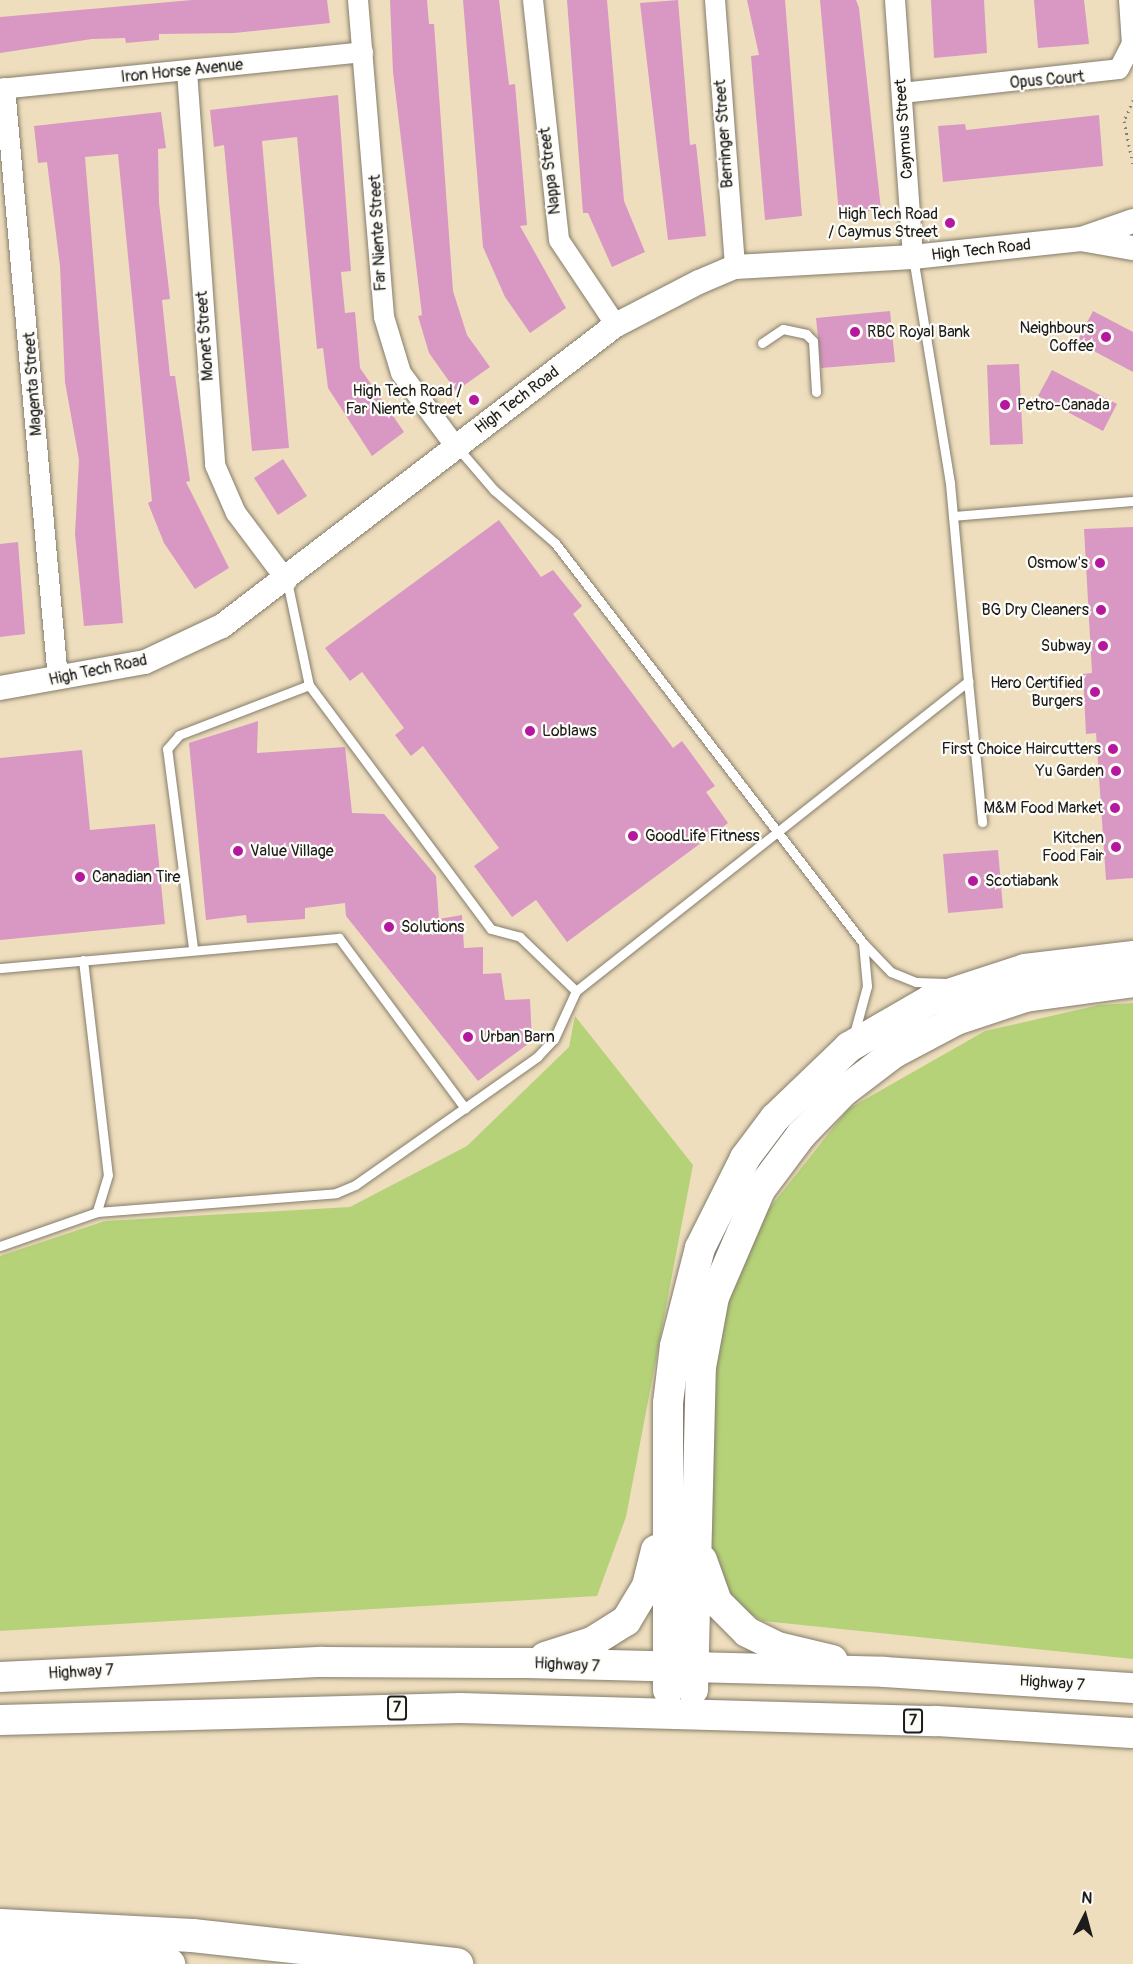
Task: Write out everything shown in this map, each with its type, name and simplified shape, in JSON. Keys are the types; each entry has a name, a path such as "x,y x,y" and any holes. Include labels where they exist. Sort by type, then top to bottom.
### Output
{"highway":[{"path":"0,1925 192,1935 456,1964"},
{"path":"0,1949 168,1964"}],"main road":[{"path":"680,1714 681,1511 675,1346 700,1248 745,1158 775,1118 849,1047 930,1000 1025,969 1133,956"},
{"path":"527,1663 592,1642 626,1621 648,1586 681,1511 701,1368 714,1297 760,1190 801,1135 844,1091 894,1053 956,1020 1025,997 1133,982"},
{"path":"681,1511 709,1588 747,1632 778,1647 884,1672"},
{"name":"Highway 7","path":"0,1677 311,1662 527,1663 681,1670 884,1672 1133,1688"},
{"name":"7","path":"0,1720 414,1708 680,1714 1133,1733"}],"street":[{"name":"Far Niente Street","path":"358,0 384,317 401,373 456,447"},
{"name":"Nappa Street","path":"533,0 559,240 616,325"},
{"name":"Berringer Street","path":"715,0 735,267"},
{"name":"Caymus Street","path":"895,0 913,257"},
{"name":"Opus Court","path":"902,93 1119,69 1132,44 1129,0"},
{"name":"Iron Horse Avenue","path":"3,88 363,52"},
{"name":"Monet Street","path":"187,71 215,465 236,513 287,581"},
{"name":"Magenta Street","path":"3,88 58,679"},
{"name":"High Tech Road","path":"0,688 146,662 222,627 287,581 456,447 616,325 648,304 735,267 913,257 1081,239 1133,221"},
{"name":"High Tech Road","path":"1081,239 1133,248"}],"lane":[{"path":"913,257 953,516 982,822"},
{"path":"762,343 783,329 806,334 813,342 816,392"},
{"path":"456,447 494,490 555,543 863,943 891,972 916,982 972,985"},
{"path":"953,516 1133,501"},
{"path":"287,581 309,685 491,929 520,937 576,991"},
{"path":"0,1246 97,1212 336,1193 465,1108 554,1039 576,991 780,835 968,681"},
{"path":"193,948 167,749 179,735 309,685"},
{"path":"0,968 193,948 339,938 465,1108"},
{"path":"849,1047 866,995 863,943"},
{"path":"84,960 108,1175 97,1212"}],"path":[{"path":"1133,100 1124,121 1133,164"}],"green space":[{"path":"1133,1003 1133,1659 763,1621 727,1601 709,1546 717,1328 764,1215 848,1109 985,1031 1099,1005"},
{"path":"575,1016 693,1165 626,1517 597,1596 0,1631 0,1256 105,1221 350,1207 467,1146 569,1047"}],"building":[{"path":"192,0 327,0 330,23 234,33 159,34 159,40 126,43 125,38 92,39 0,53 0,17"},
{"path":"390,0 427,0 429,24 434,24 453,291 467,335 490,367 456,391 429,353 418,316 422,315 393,72"},
{"path":"463,0 499,0 509,85 515,84 527,225 520,226 566,308 530,333 505,297 483,247"},
{"path":"567,0 607,0 624,201 645,252 612,267 588,213 583,213"},
{"path":"678,0 690,145 696,144 706,236 668,240 640,3"},
{"path":"747,0 785,0 802,216 765,220 751,56 759,55"},
{"path":"820,0 856,0 859,8 881,210 839,214"},
{"path":"931,0 984,0 987,53 934,58"},
{"path":"1034,0 1084,0 1089,44 1038,48"},
{"path":"338,95 351,271 341,272 345,313 355,312 360,368 404,432 372,456 328,388 323,348 317,349 297,137 262,141 289,448 252,451 224,145 214,147 210,110"},
{"path":"161,112 166,148 158,149 159,203 170,299 162,300 170,376 175,376 190,481 186,482 229,568 195,589 164,543 148,503 152,501 118,154 85,157 123,623 84,626 75,534 79,460 65,382 60,266 47,162 38,163 34,126"},
{"path":"1099,115 1103,166 943,182 938,126 965,124 966,130"},
{"name":"RBC Royal Bank","path":"890,311 895,362 821,368 816,318"},
{"name":"Neighbours Coffee","path":"1093,311 1133,332 1133,372 1077,342"},
{"name":"Petro-Canada","path":"1019,364 1023,444 990,445 987,365"},
{"name":"Petro-Canada","path":"1052,370 1117,404 1103,431 1038,396"},
{"path":"283,459 307,496 278,515 254,478"},
{"name":"Loblaws","path":"499,520 541,577 553,570 582,606 573,614 673,748 682,741 715,786 706,792 728,823 567,942 536,900 512,917 474,866 499,848 423,746 411,756 395,735 404,728 362,672 350,681 325,648"},
{"path":"1133,527 1133,878 1106,880 1096,733 1086,734 1083,674 1092,673 1084,529"},
{"path":"18,542 25,634 0,637 0,544"},
{"path":"258,721 257,753 345,747 352,813 384,814 436,876 439,919 462,915 464,948 483,947 483,974 501,973 505,1000 530,999 532,1041 478,1081 346,916 345,903 305,908 305,919 247,923 246,915 206,920 189,743"},
{"name":"Canadian Tire","path":"82,750 90,830 155,824 165,924 0,940 0,758"},
{"name":"Scotiabank","path":"998,850 1003,908 948,913 943,854"}],"place":[{"name":"High Tech Road / Caymus Street","path":"950,223"},
{"name":"RBC Royal Bank","path":"855,332"},
{"name":"Neighbours Coffee","path":"1106,337"},
{"name":"High Tech Road / Far Niente Street","path":"474,400"},
{"name":"Petro-Canada","path":"1005,405"},
{"name":"Osmow's","path":"1100,563"},
{"name":"BG Dry Cleaners","path":"1101,610"},
{"name":"Subway","path":"1103,646"},
{"name":"Hero Certified Burgers","path":"1095,692"},
{"name":"Loblaws","path":"530,731"},
{"name":"First Choice Haircutters","path":"1113,749"},
{"name":"Yu Garden","path":"1116,771"},
{"name":"M&M Food Market","path":"1115,808"},
{"name":"GoodLife Fitness","path":"633,836"},
{"name":"Kitchen Food Fair","path":"1116,847"},
{"name":"Value Village","path":"238,851"},
{"name":"Canadian Tire","path":"80,877"},
{"name":"Scotiabank","path":"973,881"},
{"name":"Solutions","path":"389,927"},
{"name":"Urban Barn","path":"468,1037"}]}
